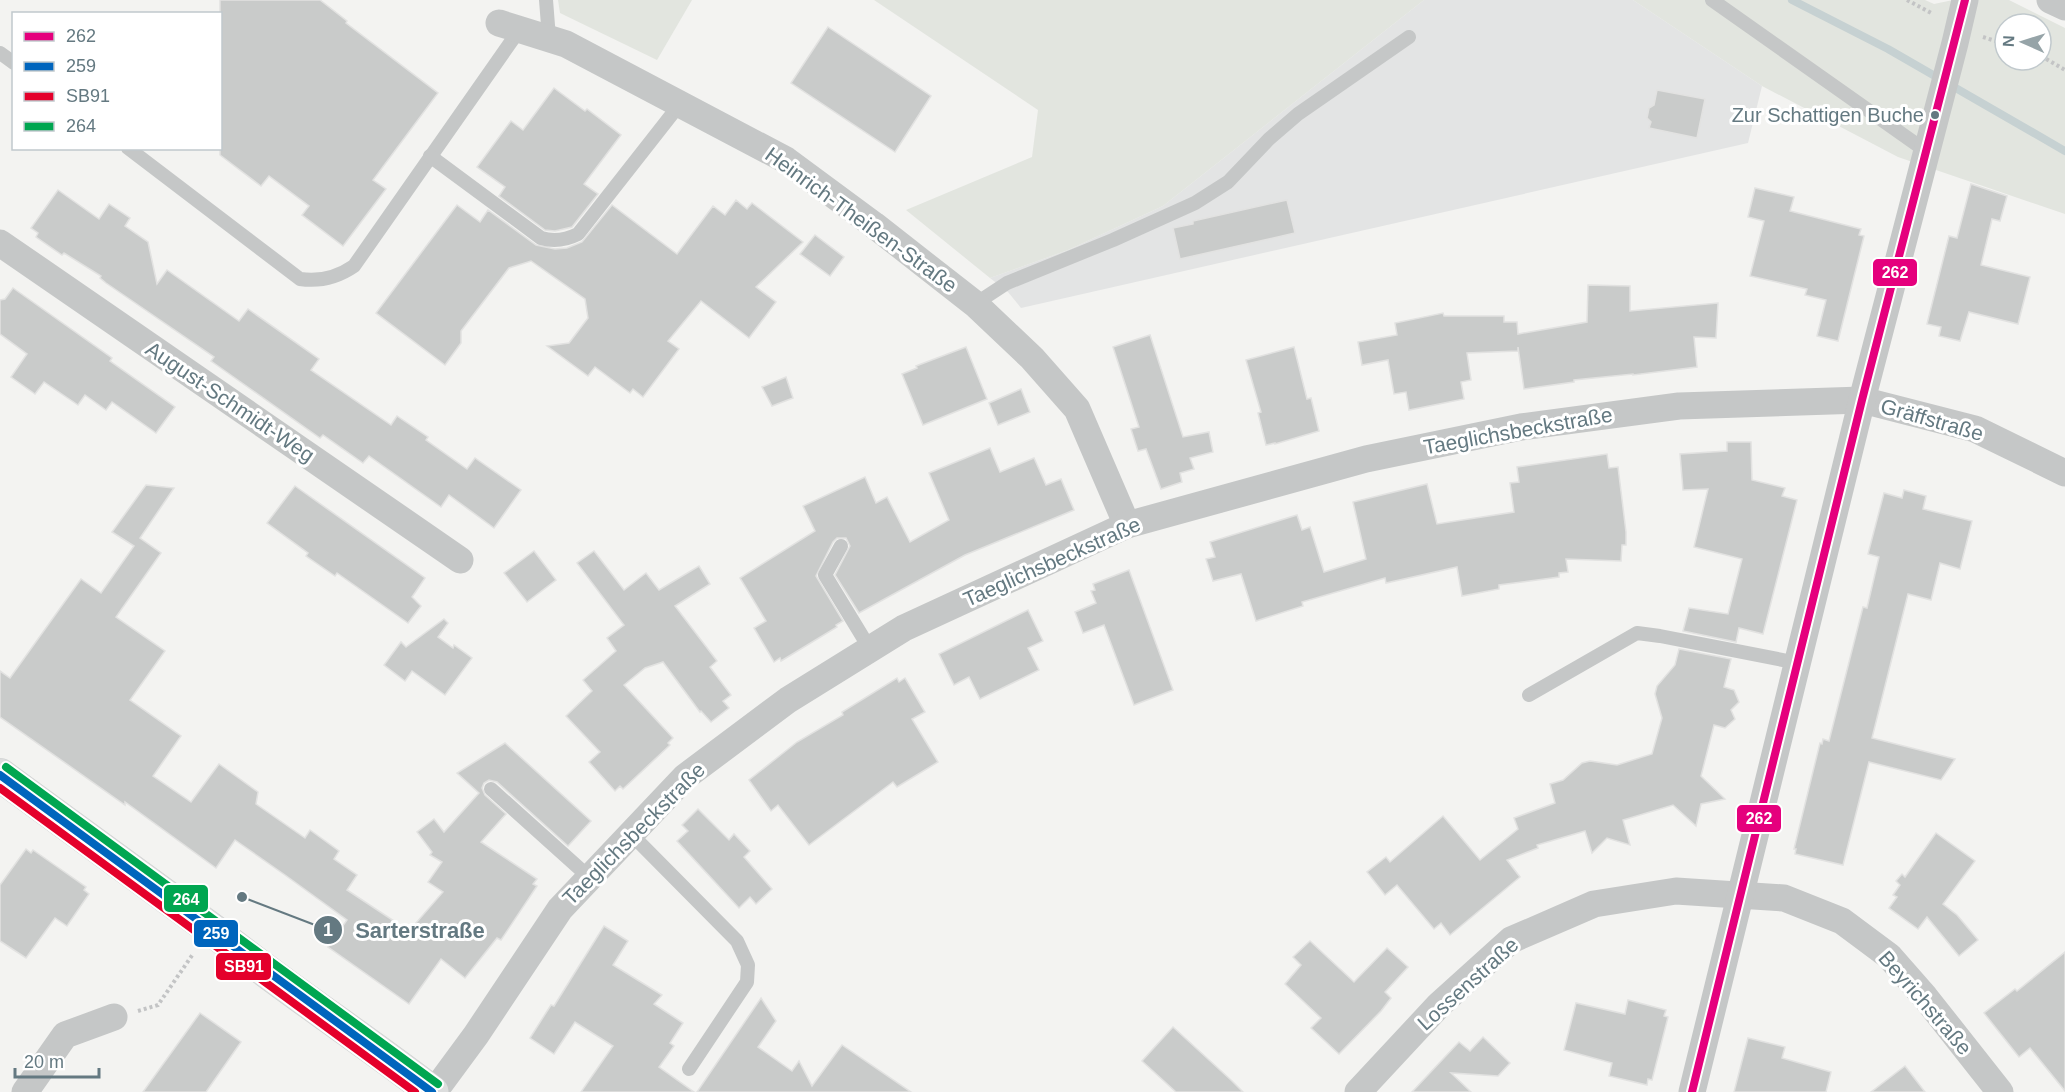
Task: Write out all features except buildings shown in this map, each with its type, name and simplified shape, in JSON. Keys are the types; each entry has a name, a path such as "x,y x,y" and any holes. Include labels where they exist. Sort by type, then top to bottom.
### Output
{"main road":[{"path":"0,775 433,1092"}],"street":[{"path":"1692,1092 1862,400 1965,0"},
{"path":"2050,0 2065,7"},
{"name":"Heinrich-Theißen-Straße","path":"509,26 566,44 786,160 975,304 1032,358 1077,409 1127,525"},
{"name":"August-Schmidt-Weg","path":"0,243 460,560"},
{"name":"Gräffstraße","path":"1862,400 1975,429 2065,473"},
{"name":"Taeglichsbeckstraße","path":"433,1092 476,1035 560,909 685,777 788,700 904,628 1127,525 1366,459 1521,427 1679,406 1862,400"},
{"name":"Lossenstraße","path":"1358,1092 1439,1005 1511,940 1594,903 1676,891 1741,895"},
{"name":"Beyrichstraße","path":"1741,895 1784,898 1842,921 1889,956 1925,997 2000,1092"},
{"path":"25,1092 66,1035 114,1017"}],"lane":[{"path":"546,0 549,38"},
{"path":"1712,0 1929,139"},
{"path":"131,150 300,279 314,281 344,273 354,266 430,156 509,26"},
{"path":"975,304 1007,283 1113,240 1195,203 1228,182 1269,139 1298,114 1409,37"},
{"path":"430,156 541,238 548,241 568,239 578,234 680,104"},
{"path":"841,546 825,575 870,649"},
{"path":"1529,695 1637,633 1798,663"},
{"path":"491,789 590,878"},
{"path":"631,834 737,941 748,964 747,982 689,1069"}],"path":[{"path":"114,1017 158,1005 211,929"}],"shaded area":[{"path":"558,0 692,0 657,60 560,13"},
{"path":"874,0 1424,0 1163,206 1068,250 990,278 906,210 1032,157 1038,110"},
{"path":"1424,0 1633,0 1762,86 1748,143 1021,308 1008,292 990,278 1068,250 1163,206"},
{"path":"1633,0 1925,0 1934,4 1953,0 2009,0 2033,12 1993,12 1993,72 2053,72 2053,22 2065,28 2065,214 1898,157 1762,86"}],"waterway":[{"path":"1792,0 1888,49 2065,151"}],"transit line":[{"name":"262","path":"1692,1092 1862,400 1965,0"},
{"name":"264","path":"6,767 438,1084"},
{"name":"259","path":"0,775 432,1092"},
{"name":"SB91","path":"0,788 415,1092"}],"place":[{"name":"Zur Schattigen Buche","path":"1935,115"},
{"name":"Sarterstraße","path":"242,897"}]}
